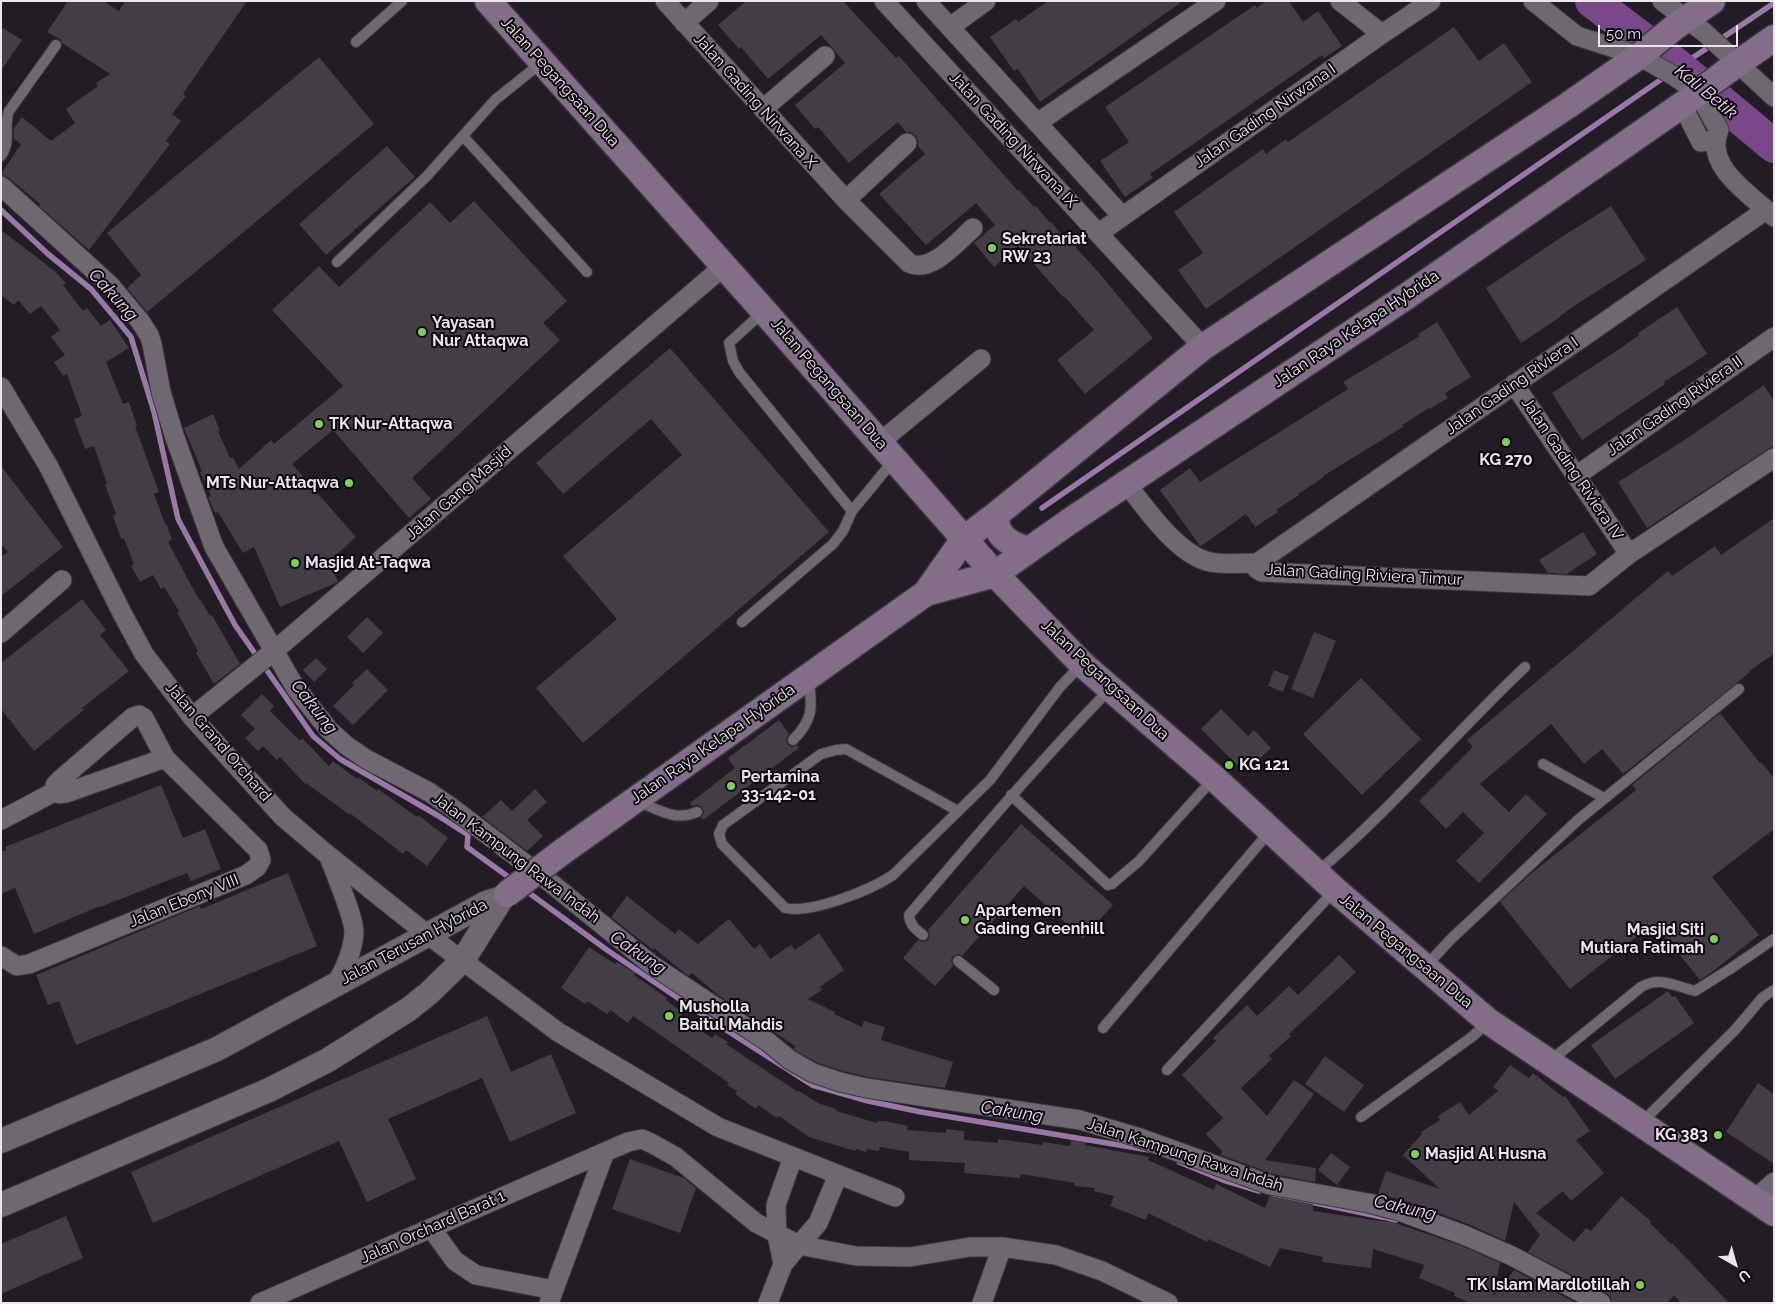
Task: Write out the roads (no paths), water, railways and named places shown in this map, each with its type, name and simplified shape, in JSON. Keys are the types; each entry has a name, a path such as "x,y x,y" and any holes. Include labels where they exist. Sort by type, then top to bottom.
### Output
{"main road":[{"name":"Jalan Pegangsaan Dua","path":"488,1 995,574 1082,664 1214,778 1270,832 1335,890 1488,1021 1764,1206"},
{"name":"Jalan Raya Kelapa Hybrida","path":"505,896 562,852 926,593 964,539 1203,347 1559,112 1650,57 1689,26 1712,1"},
{"name":"Jalan Raya Kelapa Hybrida","path":"926,593 995,574 1126,483 1404,298 1729,62 1774,38"},
{"path":"997,514 997,525 1002,537 1014,546 1029,550"},
{"path":"1019,598 1026,570 1042,544 1054,532"}],"street":[{"name":"Jalan Gading Nirwana X","path":"665,1 846,200 902,258 916,266 933,263 973,228"},
{"path":"684,23 709,1"},
{"name":"Jalan Gading Nirwana IX","path":"884,1 1203,347"},
{"name":"Jalan Gading Nirwana IX","path":"926,1 1122,216"},
{"path":"950,27 986,1"},
{"path":"1037,123 1216,1"},
{"path":"1340,1 1382,34"},
{"name":"Jalan Gading Nirwana I","path":"1099,233 1431,1"},
{"path":"1533,1 1577,36 1650,57 1690,92 1718,130 1714,140 1719,161 1746,194 1770,213"},
{"path":"1662,1 1729,62 1774,97"},
{"path":"763,109 825,56"},
{"path":"846,200 907,143"},
{"name":"Jalan Kampung Rawa Indah","path":"1,186 110,286 140,321 149,335 161,392 174,435 214,547 271,654 329,730 366,759 429,792 451,807 552,884 652,965 768,1042 790,1060 813,1073 866,1088 1080,1120 1137,1137 1270,1185 1368,1203 1399,1211 1464,1235 1512,1256 1601,1303"},
{"name":"Jalan Gading Riviera I","path":"1257,563 1514,384 1770,213"},
{"name":"Jalan Gang Masjid","path":"192,717 271,654 724,266"},
{"name":"Jalan Gading Riviera II","path":"1576,476 1774,337"},
{"path":"887,451 981,359"},
{"name":"Jalan Gading Riviera IV","path":"1514,384 1630,554"},
{"name":"Jalan Grand Orchard","path":"1,387 49,467 144,654 192,717 283,817 428,935 558,1032 718,1127 895,1197"},
{"path":"1630,554 1774,458"},
{"name":"Jalan Gading Riviera Timur","path":"1126,483 1181,548 1210,562 1257,563 1258,569 1262,572 1589,586 1630,554"},
{"path":"1,634 62,580"},
{"path":"1,820 54,792 66,793 165,758 144,718 140,715 133,717 61,779 55,785 54,792"},
{"name":"Jalan Ebony VIII","path":"1,956 17,966 29,964 246,875 257,867 261,860 258,850 165,758"},
{"path":"329,856 352,918 354,933 346,968 336,983"},
{"name":"Jalan Terusan Hybrida","path":"1,1141 217,1049 486,903 505,896"},
{"name":"Jalan Terusan Hybrida","path":"1,1205 269,1090 328,1060 409,1009 429,993 463,960 505,896"},
{"name":"Jalan Orchard Barat 1","path":"260,1303 628,1142 642,1139 676,1157 756,1223 799,1245 856,1256 910,1257 970,1247 1002,1247 1056,1255 1102,1271 1168,1303"},
{"path":"431,1228 455,1261 476,1275 552,1297 605,1152"},
{"path":"783,1264 777,1235 776,1206 793,1157"},
{"path":"768,1303 783,1264 818,1223 838,1175"},
{"path":"1764,1206 1774,1182"},
{"path":"982,1303 1002,1247"}],"lane":[{"path":"356,42 402,1"},
{"path":"1,156 7,148 5,109 56,45"},
{"path":"337,262 426,177 495,100 542,62"},
{"path":"463,136 587,272"},
{"path":"764,311 729,343 733,360 739,372 852,512"},
{"path":"742,622 833,544 843,531 887,451"},
{"path":"958,811 846,749 821,754 723,825 719,834 722,844 785,908 794,910 829,903 879,885 894,875 990,780 1060,687 1082,664"},
{"path":"1316,873 1348,845 1485,704 1525,667"},
{"path":"793,740 803,730 809,719 812,706 808,677"},
{"path":"924,935 913,928 909,915 1011,795 1060,740 1111,688"},
{"path":"1425,967 1458,932 1578,820 1739,689"},
{"path":"1542,764 1604,798"},
{"path":"1011,795 1108,885 1112,884 1139,861 1214,778"},
{"path":"635,800 678,817 697,812"},
{"path":"1104,1028 1270,832"},
{"path":"1167,1070 1335,890"},
{"path":"1549,1061 1641,987 1650,982 1665,982 1695,991 1774,939"},
{"path":"958,961 994,990"},
{"path":"1641,1123 1734,1030 1757,1004 1774,990"},
{"path":"1361,1117 1473,1036 1488,1021"}],"waterway":[{"name":"Kali Betik","path":"1592,1 1679,67 1774,146"},
{"path":"1042,508 1774,3"},
{"name":"Cakung","path":"1,210 48,254 91,289 131,337 154,412 178,519 235,625 313,736 340,759 468,835 467,847 514,881"},
{"name":"Cakung","path":"525,890 607,950 709,1019 812,1085 868,1101 921,1112 1149,1150"},
{"name":"Cakung","path":"1179,1162 1223,1180 1259,1191"},
{"name":"Cakung","path":"1273,1194 1396,1220"}],"place":[{"name":"Sekretariat RW 23","path":"992,248"},
{"name":"Yayasan Nur Attaqwa","path":"422,332"},
{"name":"TK Nur-Attaqwa","path":"319,424"},
{"name":"KG 270","path":"1506,442"},
{"name":"MTs Nur-Attaqwa","path":"349,483"},
{"name":"Masjid At-Taqwa","path":"295,563"},
{"name":"KG 121","path":"1229,765"},
{"name":"Pertamina 33-142-01","path":"731,786"},
{"name":"Apartemen Gading Greenhill","path":"965,920"},
{"name":"Masjid Siti Mutiara Fatimah","path":"1714,939"},
{"name":"Musholla Baitul Mahdis","path":"669,1016"},
{"name":"KG 383","path":"1718,1135"},
{"name":"Masjid Al Husna","path":"1415,1154"},
{"name":"TK Islam Mardlotillah","path":"1640,1285"}]}
